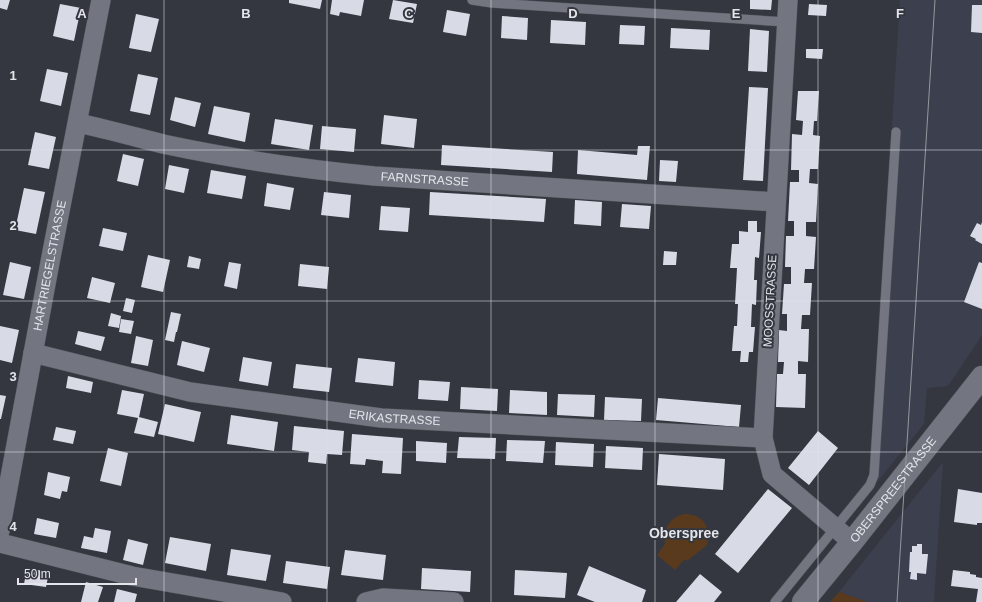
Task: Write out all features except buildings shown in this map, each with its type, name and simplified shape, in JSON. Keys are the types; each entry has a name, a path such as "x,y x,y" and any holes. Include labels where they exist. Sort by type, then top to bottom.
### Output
{"main road":[{"name":"OBERSPREESTRASSE","path":"803,602 982,377"}],"street":[{"name":"HARTRIEGELSTRASSE","path":"0,531 100,0"},
{"name":"MOOSSTRASSE","path":"788,0 763,438 772,474 852,542"},
{"name":"FARNSTRASSE","path":"78,123 162,144 228,157 308,169 374,176 776,202"},
{"name":"ERIKASTRASSE","path":"33,353 190,392 381,418 763,438"},
{"path":"0,543 132,576 282,602"},
{"path":"366,602 383,598 454,602"}],"lane":[{"path":"472,0 787,22"},
{"path":"775,602 870,485 874,475 896,132"}],"shaded area":[{"path":"900,0 982,0 982,335 948,386 927,388 924,424 877,482 878,443 871,451"},
{"path":"943,462 934,602 867,602 839,592"},
{"path":"684,514 697,516 701,519 707,528 708,539 707,545 687,561 685,559 675,570 657,555 665,544 665,533 668,524 674,518"},
{"path":"839,592 867,602 830,602"}],"tram line":[{"path":"897,602 935,0"}],"district":[{"name":"Oberspree","path":"684,533"}]}
